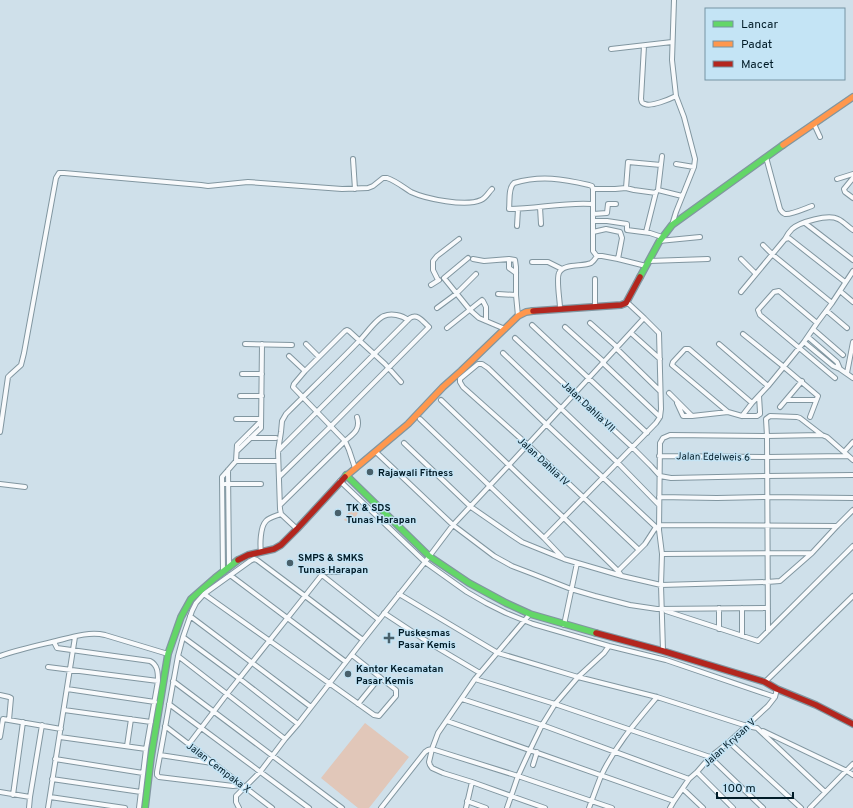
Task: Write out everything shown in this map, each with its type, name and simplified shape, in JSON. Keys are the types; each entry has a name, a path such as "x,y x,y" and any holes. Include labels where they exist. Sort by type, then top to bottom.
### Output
{"street":[{"path":"629,305 661,239 672,224 694,167 695,160 693,152 688,138 684,117 676,96 672,60 674,0"},
{"path":"611,49 672,42"},
{"path":"644,46 642,102 647,105 663,102 676,96"},
{"path":"672,224 853,97"},
{"path":"814,124 820,136"},
{"path":"646,232 657,192 662,156"},
{"path":"766,157 782,212 789,214 812,206"},
{"path":"353,159 355,189"},
{"path":"626,188 628,162 661,165"},
{"path":"676,164 694,167"},
{"path":"0,432 8,378 21,365 24,354 56,178 58,174 64,172 208,186 248,182 342,189 370,188 383,178 387,178 411,192 427,198 468,203 481,200 492,189"},
{"path":"837,178 853,174"},
{"path":"592,204 576,203 509,209 511,186 517,182 536,178 549,178 589,185 592,186 593,251 597,256 648,264 708,259"},
{"path":"853,178 844,189 845,192 853,198"},
{"path":"592,189 626,188 682,196"},
{"path":"607,221 608,204 616,204"},
{"path":"540,207 541,224"},
{"path":"517,226 518,209"},
{"path":"592,214 608,213"},
{"path":"741,292 793,228 819,219 834,218 838,219 853,230"},
{"path":"592,221 607,221 627,224 627,230 646,232 661,239 700,237"},
{"path":"805,223 853,260"},
{"path":"592,232 606,229 620,232 622,238 618,259"},
{"path":"785,239 790,238 845,282"},
{"path":"438,280 433,270 433,261 437,256 459,239"},
{"path":"763,245 832,303"},
{"path":"560,308 559,273 562,269 590,264 597,256"},
{"path":"431,285 444,278 468,258"},
{"path":"509,259 509,268 516,273"},
{"path":"473,260 484,261 509,259 516,261 516,295 518,316"},
{"path":"741,259 756,274"},
{"path":"532,262 548,262 562,269"},
{"path":"742,416 808,337 827,311 853,270"},
{"path":"437,308 456,294 476,274"},
{"path":"444,278 456,294 479,318 505,329"},
{"path":"595,280 595,306"},
{"path":"817,323 779,291 774,292 758,310 760,315 835,378"},
{"path":"840,291 853,302"},
{"path":"498,294 516,295"},
{"path":"447,328 480,300 483,301 486,307 486,321"},
{"path":"138,808 146,749 151,737 168,654 181,617 191,599 229,567 244,557 274,549 280,545 297,529 340,480 408,424 443,387 518,316 526,312 536,310 629,305 659,333 661,391 660,417 647,433 544,538"},
{"path":"827,311 847,328"},
{"path":"297,529 281,514 278,451 282,419 379,319 383,316 396,315 408,320"},
{"path":"278,451 408,320 413,316 417,316 429,327 279,477"},
{"path":"239,808 236,805 236,798 243,786 260,772 453,525 644,318"},
{"path":"590,323 661,391"},
{"path":"532,325 647,433"},
{"path":"565,327 660,417"},
{"path":"813,329 843,355"},
{"path":"355,468 345,441 293,388 293,386 305,371 346,330 350,330 402,382"},
{"path":"631,333 660,359"},
{"path":"744,334 802,381 818,396 810,417"},
{"path":"808,337 837,362 840,369"},
{"name":"Jalan Dahlia VII","path":"515,338 632,447 660,476"},
{"path":"804,342 834,366 852,376"},
{"path":"847,373 853,342"},
{"path":"245,344 292,345"},
{"path":"236,452 261,428 262,344"},
{"path":"306,344 319,358"},
{"path":"718,344 768,386"},
{"path":"728,412 672,365 685,349 689,349 752,403"},
{"path":"822,357 826,352"},
{"path":"503,353 618,463 659,505"},
{"path":"290,356 305,371"},
{"name":"Jalan Dahlia IV","path":"546,424 482,364 468,371 460,379 461,384 584,497 639,550"},
{"path":"242,374 262,374"},
{"path":"780,407 802,381"},
{"path":"669,393 676,400 682,416 728,412 742,416 756,417 760,412 759,396"},
{"path":"240,396 262,396"},
{"path":"441,400 622,576"},
{"path":"787,400 816,400"},
{"path":"768,631 767,417 800,418 822,435 827,437 853,460"},
{"path":"280,505 356,431 359,423 357,418"},
{"path":"236,419 261,420"},
{"path":"420,419 564,559"},
{"path":"223,572 222,477 236,461 237,445 261,420"},
{"path":"546,424 658,528 767,525 837,526"},
{"path":"666,660 661,585 662,554 658,528 660,476 659,456 660,443 663,438 670,435 822,435"},
{"path":"250,438 276,438"},
{"path":"404,442 471,507 522,542 564,559 622,576 661,585 780,581 812,553 853,510"},
{"path":"846,454 853,442"},
{"path":"377,453 453,525 494,556 512,566 571,589 630,605 662,610 758,641 853,546"},
{"name":"Jalan Edelweis 6","path":"659,456 767,457 846,454"},
{"path":"236,461 276,461"},
{"path":"228,470 229,567"},
{"path":"346,475 429,556 469,583 506,603 530,614 564,625 665,651 765,682 816,705 853,724"},
{"path":"660,476 671,478 853,475"},
{"path":"340,480 425,562 467,592 500,610 533,624 609,646 666,660 775,697 778,689"},
{"path":"0,484 25,487"},
{"path":"222,484 261,484"},
{"path":"659,497 853,498"},
{"path":"261,552 260,540 264,524 266,521 281,514"},
{"path":"618,571 645,544 658,528"},
{"path":"662,554 812,553"},
{"path":"243,786 158,777 157,775 182,637 196,603 204,594 254,559 363,640"},
{"path":"564,625 577,563"},
{"path":"316,571 323,574 379,620"},
{"path":"189,744 323,574 339,572"},
{"path":"230,575 346,662"},
{"path":"204,594 358,704 374,715 379,716 395,697 397,693 396,690 352,655"},
{"path":"399,594 498,653 578,677 657,697 757,728 853,775"},
{"path":"765,682 853,596"},
{"path":"719,608 719,629"},
{"path":"742,608 742,636"},
{"path":"662,610 768,608"},
{"path":"384,613 431,644 480,673"},
{"path":"530,614 475,679 438,733 429,762 432,768 443,773 511,795 545,808"},
{"path":"190,616 311,706"},
{"path":"0,656 15,651 90,634 101,634 168,654"},
{"path":"48,808 75,637"},
{"path":"182,637 298,724"},
{"path":"54,642 57,648 150,661 156,666 158,681 151,722 145,808"},
{"path":"507,808 518,776 530,750 542,725 555,704 578,677 604,653 609,646"},
{"path":"178,656 285,739"},
{"path":"48,667 158,681"},
{"path":"358,704 380,677"},
{"path":"475,679 555,704 710,757 763,808"},
{"path":"173,681 342,808"},
{"path":"67,689 155,702"},
{"path":"0,696 11,698 9,720"},
{"path":"589,808 602,776 616,751 630,730 657,697"},
{"name":"Jalan Krysan V","path":"670,808 689,779 710,757 729,742 768,706 775,697"},
{"path":"462,699 616,751 689,779"},
{"path":"169,704 309,808"},
{"path":"64,710 151,722"},
{"path":"0,737 2,719 61,729"},
{"path":"127,746 131,719"},
{"path":"447,721 674,801"},
{"path":"13,794 23,722"},
{"path":"29,808 42,725"},
{"name":"Jalan Cempaka X","path":"165,726 272,808"},
{"path":"757,728 826,792"},
{"path":"60,737 146,749"},
{"path":"729,742 801,808"},
{"path":"381,808 425,752 432,749 612,808"},
{"path":"533,765 537,752"},
{"path":"160,755 212,763"},
{"path":"55,758 143,773"},
{"path":"810,808 853,764"},
{"path":"697,772 733,808"},
{"path":"52,779 141,792"},
{"path":"466,808 472,782"},
{"path":"682,789 703,808"},
{"path":"0,792 30,797"},
{"path":"50,797 125,808"},
{"path":"467,801 486,808"}],"shaded area":[{"path":"353,505 360,509 352,524 344,520"},
{"path":"365,723 409,757 369,808 358,808 321,778"}],"traffic: fast":[{"path":"640,277 659,242 672,225 783,145"},
{"path":"346,475 429,556 469,583 530,614 596,633"},
{"path":"145,808 151,757 168,654 181,617 191,599 238,560"}],"traffic: slow":[{"path":"783,145 853,97"},
{"path":"345,477 408,424 443,387 518,316 526,312 533,311"}],"traffic: jam":[{"path":"533,311 621,305 626,303 640,277"},
{"path":"238,560 248,555 274,549 281,545 345,477"},
{"path":"596,633 663,651 765,682 777,689 816,705 853,724"}],"place":[{"name":"Rajawali Fitness","path":"370,472"},
{"name":"TK & SDS Tunas Harapan","path":"338,513"},
{"name":"SMPS & SMKS Tunas Harapan","path":"290,563"},
{"name":"Puskesmas Pasar Kemis","path":"389,638"},
{"name":"Kantor Kecamatan Pasar Kemis","path":"348,674"}]}
